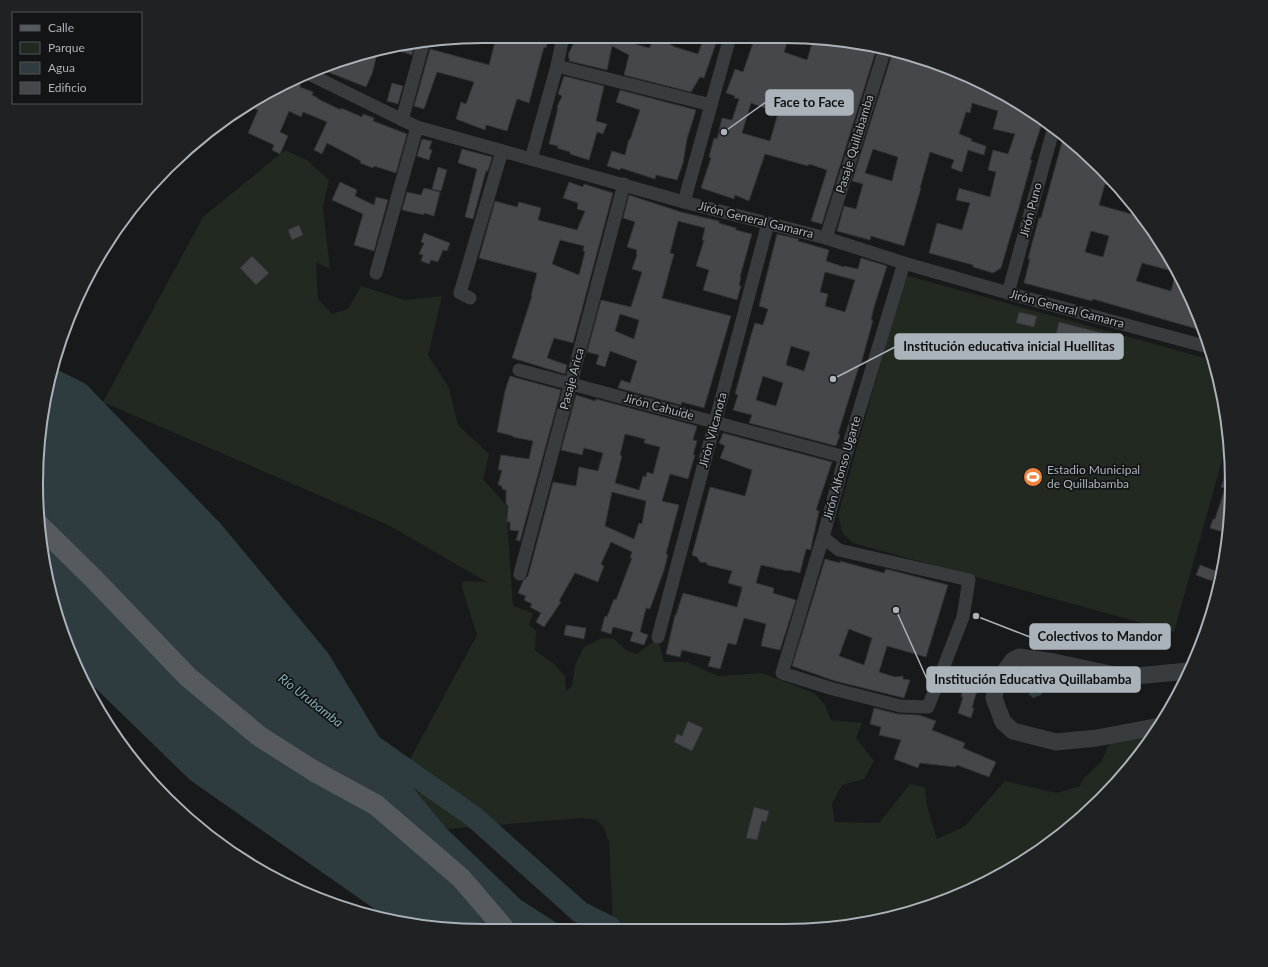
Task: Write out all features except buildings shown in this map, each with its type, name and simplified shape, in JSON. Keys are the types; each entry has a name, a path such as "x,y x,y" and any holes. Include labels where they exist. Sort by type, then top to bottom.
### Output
{"main road":[{"path":"46,532 94,579 188,677 259,736 314,771 376,806 461,878 500,924"}],"street":[{"path":"531,159 561,43"},
{"path":"684,202 728,43"},
{"path":"402,120 422,48"},
{"name":"Pasaje Quillabamba","path":"826,238 883,54"},
{"path":"556,66 711,105"},
{"name":"Jirón General Gamarra","path":"315,77 417,127 684,202 826,238 904,263 1008,293 1203,346"},
{"path":"376,274 417,127"},
{"name":"Jirón Puno","path":"1008,293 1052,133"},
{"path":"470,298 460,293 502,151"},
{"name":"Pasaje Arica","path":"520,574 624,184"},
{"name":"Jirón Vilcanota","path":"658,637 768,223"},
{"name":"Jirón Alfonso Ugarte","path":"823,536 840,550 968,580 963,617 928,707 900,706 833,689 782,673 845,457 904,263"},
{"name":"Jirón Cahuide","path":"519,370 845,457"},
{"path":"1151,728 1097,738 1056,742 1013,731 1003,722 994,698 996,684 1013,660 1019,657 1054,662 1124,677 1183,672"}],"green space":[{"path":"285,150 307,160 329,180 323,207 330,269 316,262 318,299 332,314 348,309 361,286 405,300 442,296 428,355 449,388 458,425 489,454 483,479 506,505 513,606 533,613 529,625 536,631 535,650 553,663 565,676 566,691 572,686 575,665 584,647 602,638 614,639 627,651 637,654 658,638 664,662 687,662 718,676 762,673 814,693 825,705 831,720 862,723 856,738 874,761 864,779 842,785 832,804 835,822 879,823 910,784 925,787 927,806 937,839 965,826 1005,781 1056,793 1080,786 1083,779 1101,762 1114,734 1148,732 1116,774 1075,815 1053,833 1005,865 979,879 926,901 870,916 813,923 613,924 609,842 603,826 596,820 583,818 447,829 402,774 477,635 462,588 463,581 487,582 388,525 103,402 203,217"},
{"name":"Estadio Municipal de Quillabamba","path":"905,275 1207,359 1217,398 1224,454 1174,632 853,543 842,532 838,515"}],"water":[{"path":"58,370 86,384 221,524 328,653 402,774 447,829 521,900 558,924 455,923 398,916 377,911 190,780 91,684 66,625 51,569 44,512 43,484 47,426 51,398"},
{"path":"1037,684 1044,687 1041,695 1033,698 1029,694 1031,688"}],"waterway":[{"name":"Río Urubamba","path":"370,744 474,817 580,912 604,924"}],"place":[{"name":"Face to Face","path":"724,132"},
{"name":"Institución educativa inicial Huellitas","path":"833,379"},
{"name":"Estadio Municipal de Quillabamba","path":"1033,477"},
{"name":"Institución Educativa Quillabamba","path":"896,610"},
{"name":"Colectivos to Mandor","path":"976,616"}]}
